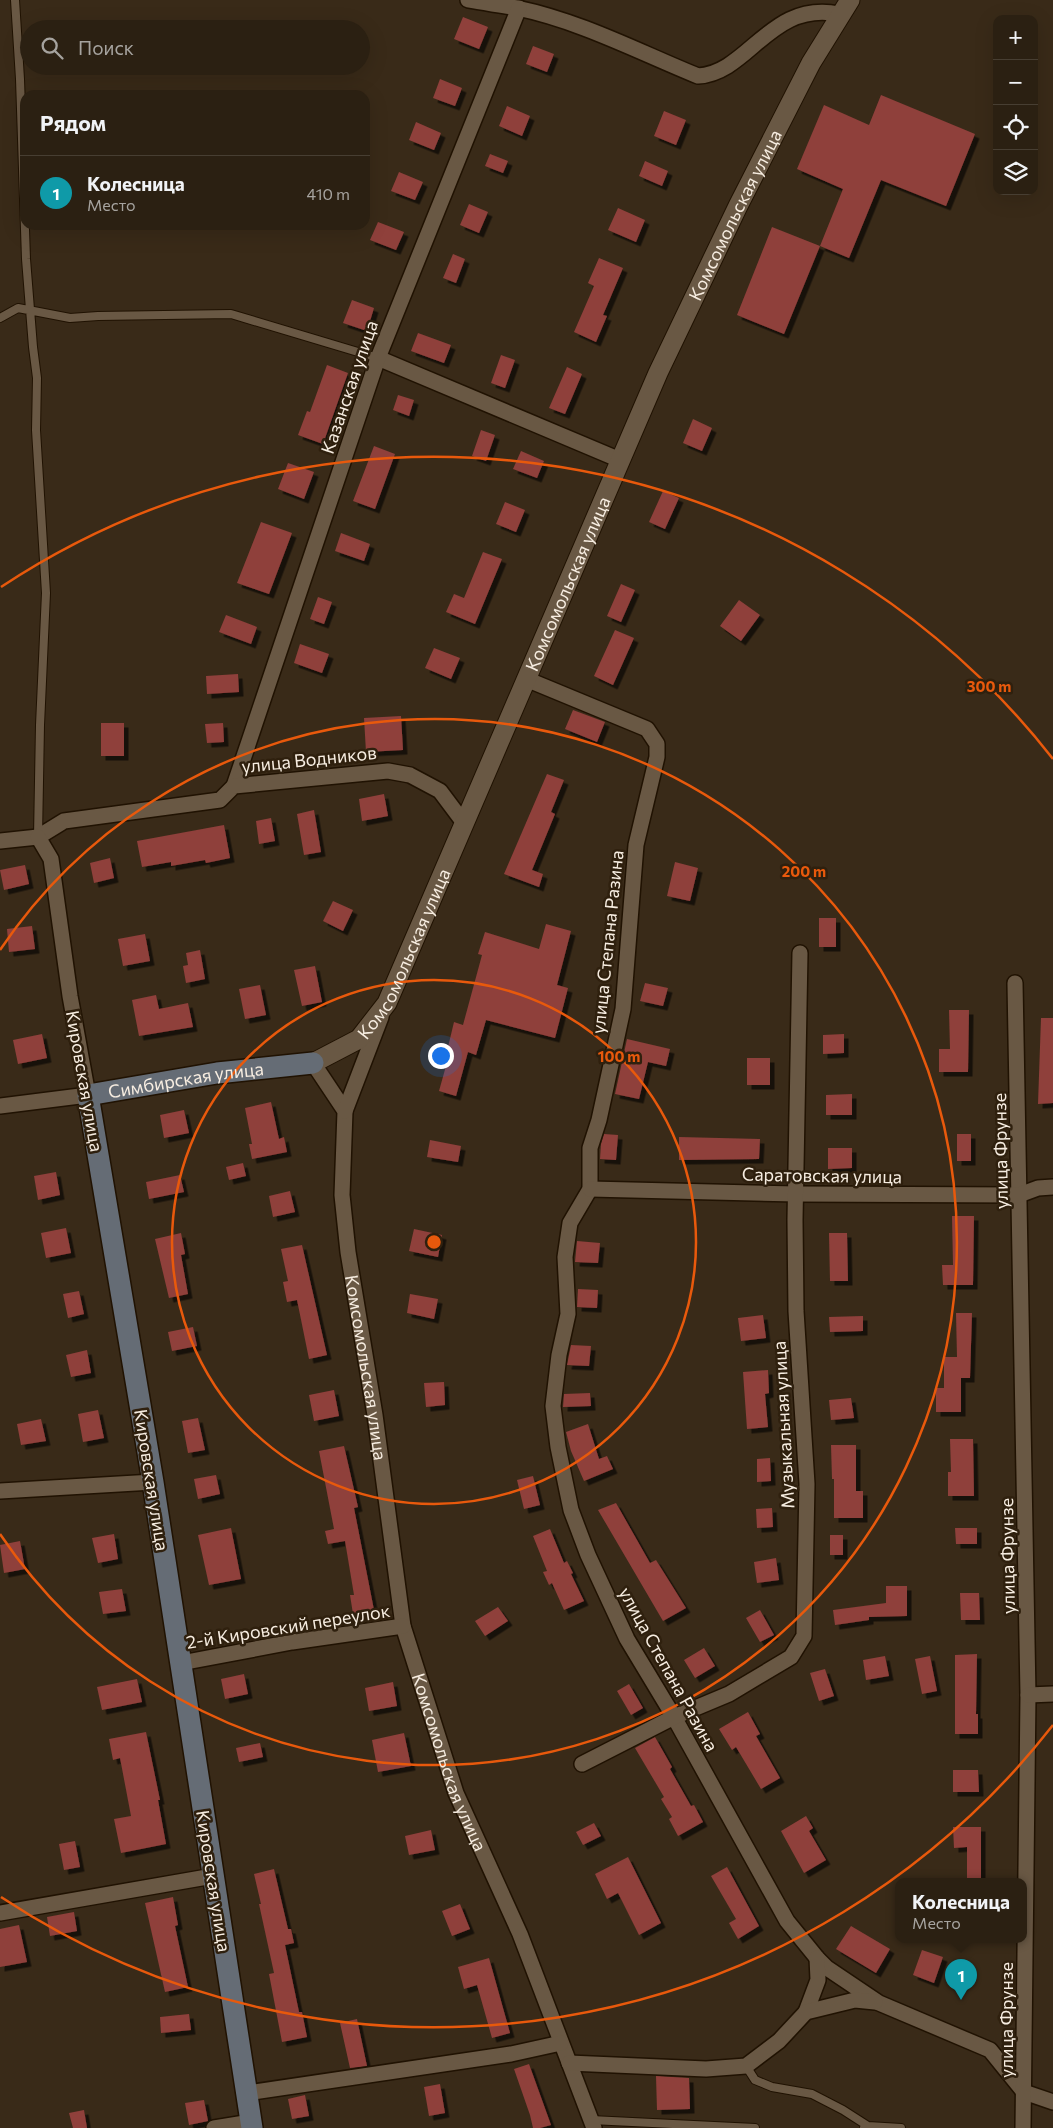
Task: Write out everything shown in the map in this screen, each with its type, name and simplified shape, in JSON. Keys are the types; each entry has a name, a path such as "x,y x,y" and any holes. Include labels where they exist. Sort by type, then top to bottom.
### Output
{"main road":[{"name":"Симбирская улица","path":"88,1094 217,1072 313,1063"},
{"name":"Кировская улица","path":"88,1094 153,1482 252,2125"}],"street":[{"path":"468,0 518,8 618,42 698,76 708,75 722,68 759,34 793,11 844,7"},
{"name":"Комсомольская улица","path":"593,2124 560,2044 520,1934 456,1793 402,1626 375,1415 348,1252 342,1195 345,1111 387,1003 658,373 738,206 811,63 844,7"},
{"name":"Казанская улица","path":"234,786 378,358 518,8"},
{"path":"378,358 620,460"},
{"name":"улица Степана Разина","path":"526,679 648,728 657,744 654,772 636,845 623,1009 599,1120 590,1148 590,1189 570,1223 565,1257 568,1314 559,1355 553,1406 558,1447 571,1510 588,1555 627,1639 674,1717 788,1921 827,1968 879,2003 990,2050 1024,2092"},
{"name":"улица Водников","path":"0,841 38,837 64,821 220,800 234,786 388,770 410,775 440,792 464,823"},
{"name":"Кировская улица","path":"38,837 51,859 68,987 88,1094"},
{"name":"Музыкальная улица","path":"582,1764 674,1717 729,1694 791,1657 804,1636 807,1484 796,1311 795,1220 797,1194 800,953"},
{"name":"улица Фрунзе","path":"1015,983 1028,1694 1026,1878"},
{"name":"Комсомольская улица","path":"313,1063 359,1038 387,1003"},
{"path":"313,1063 345,1111"},
{"name":"Симбирская улица","path":"0,1106 88,1094"},
{"name":"Саратовская улица","path":"590,1189 797,1194 1019,1195 1038,1188 1053,1187"},
{"path":"0,1491 153,1482"},
{"name":"2-й Кировский переулок","path":"181,1663 292,1642 402,1626"},
{"path":"1028,1694 1053,1694"},
{"path":"0,1913 213,1876"},
{"name":"улица Фрунзе","path":"1024,2128 1025,1943"},
{"path":"569,2063 706,2069 746,2066 779,2040 806,2012 818,1980 817,1958"},
{"path":"806,2012 855,2000 879,2003"},
{"path":"246,2093 511,2054 560,2044"},
{"path":"1024,2092 1053,2102"},
{"path":"214,2128 252,2125"}],"lane":[{"path":"15,0 20,90"},
{"path":"25,230 32,347 37,378 36,430 46,593 40,725 38,837"},
{"path":"0,318 18,308 70,318 231,314 378,358"},
{"path":"746,2066 755,2080 772,2087 812,2094 843,2110 866,2127 901,2128"},
{"path":"593,2124 755,2128"}],"building":[{"path":"463,17 488,27 479,49 454,39"},
{"path":"533,46 554,54 547,72 526,64"},
{"path":"440,79 462,88 455,106 433,98"},
{"path":"881,95 975,134 946,206 881,180 849,258 820,246 843,189 797,169 824,105 869,125"},
{"path":"507,106 530,116 522,136 499,126"},
{"path":"664,111 686,120 676,145 654,136"},
{"path":"416,122 441,133 434,150 409,140"},
{"path":"490,154 508,161 503,173 485,166"},
{"path":"645,161 668,171 662,186 639,176"},
{"path":"399,172 423,182 415,200 391,191"},
{"path":"469,204 488,212 479,233 460,225"},
{"path":"618,208 645,220 636,242 608,230"},
{"path":"378,222 404,232 396,250 370,240"},
{"path":"772,227 820,246 784,334 737,315"},
{"path":"453,254 465,259 456,283 443,278"},
{"path":"599,258 623,268 603,315 607,316 596,342 574,332 594,286 588,283"},
{"path":"352,300 374,308 367,331 343,323"},
{"path":"418,333 451,345 444,363 411,351"},
{"path":"501,355 515,360 505,388 491,383"},
{"path":"327,365 348,373 323,444 298,435 307,411 310,412"},
{"path":"567,367 582,374 565,414 549,408"},
{"path":"398,395 414,400 409,416 393,410"},
{"path":"693,419 712,428 702,451 683,443"},
{"path":"481,430 495,435 486,461 472,456"},
{"path":"374,446 395,454 375,509 353,501"},
{"path":"521,451 544,461 537,478 513,469"},
{"path":"288,463 314,472 304,499 278,489"},
{"path":"663,491 679,498 665,529 649,522"},
{"path":"505,502 525,510 516,532 496,524"},
{"path":"261,522 292,533 269,594 237,583"},
{"path":"341,533 370,544 364,561 335,551"},
{"path":"483,552 502,559 475,624 446,612 454,594 464,598"},
{"path":"621,584 635,590 621,622 607,616"},
{"path":"318,597 332,602 324,624 310,619"},
{"path":"739,600 760,615 741,641 720,626"},
{"path":"226,615 257,627 251,644 219,632"},
{"path":"615,630 634,638 613,685 594,676"},
{"path":"300,644 329,654 322,673 294,663"},
{"path":"434,648 460,658 451,679 425,668"},
{"path":"238,674 239,692 207,694 206,676"},
{"path":"573,710 605,722 597,742 565,729"},
{"path":"401,716 403,750 366,752 364,718"},
{"path":"101,723 124,723 124,756 101,756"},
{"path":"223,723 224,742 207,743 205,724"},
{"path":"547,774 564,780 551,812 555,814 532,870 543,874 539,887 504,874"},
{"path":"384,794 388,816 362,821 359,799"},
{"path":"314,810 321,852 304,855 297,814"},
{"path":"271,818 275,841 259,844 256,821"},
{"path":"224,825 230,858 206,863 205,860 171,866 171,862 142,867 137,841"},
{"path":"110,858 114,878 94,883 90,863"},
{"path":"675,862 698,868 690,901 667,896"},
{"path":"25,865 29,884 4,890 0,870"},
{"path":"333,901 353,910 343,931 323,921"},
{"path":"819,918 836,918 836,947 819,947"},
{"path":"546,924 571,931 557,985 568,988 555,1038 486,1020 476,1055 468,1052 456,1096 439,1091 451,1048 448,1047 454,1022 463,1025 482,955 478,954 485,932 539,949"},
{"path":"32,926 35,949 9,952 7,929"},
{"path":"145,934 150,961 123,966 118,939"},
{"path":"200,950 205,979 186,983 183,966 188,965 186,953"},
{"path":"315,966 322,1002 302,1006 294,970"},
{"path":"645,983 668,988 663,1006 640,1001"},
{"path":"260,985 266,1015 245,1019 239,989"},
{"path":"156,995 159,1009 188,1003 193,1027 139,1036 132,1000"},
{"path":"949,1010 969,1010 968,1072 939,1072 939,1049 950,1049"},
{"path":"1041,1018 1053,1018 1053,1103 1038,1104"},
{"path":"42,1034 47,1058 18,1064 13,1040"},
{"path":"844,1034 844,1053 823,1054 823,1035"},
{"path":"627,1039 670,1049 666,1066 648,1062 639,1099 615,1094"},
{"path":"747,1058 770,1058 770,1085 747,1085"},
{"path":"852,1094 852,1115 826,1115 826,1095"},
{"path":"271,1102 279,1139 284,1137 287,1152 252,1159 249,1144 252,1144 245,1108"},
{"path":"184,1110 189,1133 164,1138 160,1115"},
{"path":"604,1134 618,1135 616,1160 600,1159"},
{"path":"957,1134 971,1134 971,1161 957,1161"},
{"path":"679,1137 760,1139 759,1159 679,1160"},
{"path":"430,1140 461,1146 458,1162 427,1157"},
{"path":"828,1148 852,1148 852,1168 828,1169"},
{"path":"243,1163 246,1176 229,1180 226,1167"},
{"path":"56,1172 60,1195 38,1200 34,1176"},
{"path":"180,1175 184,1192 149,1199 146,1182"},
{"path":"290,1191 295,1212 273,1217 269,1196"},
{"path":"952,1216 974,1216 973,1285 943,1285 942,1265 953,1265"},
{"path":"66,1228 71,1253 46,1258 41,1233"},
{"path":"414,1229 442,1235 438,1257 409,1251"},
{"path":"181,1233 185,1254 181,1255 188,1294 169,1298 155,1239"},
{"path":"829,1233 847,1233 848,1281 830,1281"},
{"path":"577,1241 600,1243 598,1263 575,1262"},
{"path":"302,1245 327,1355 309,1359 297,1300 287,1302 283,1282 288,1281 281,1249"},
{"path":"578,1289 598,1290 597,1308 577,1307"},
{"path":"79,1291 84,1314 68,1318 63,1294"},
{"path":"410,1294 438,1299 434,1319 407,1313"},
{"path":"956,1313 972,1313 970,1378 961,1378 961,1412 936,1412 936,1388 944,1388 944,1357 957,1357"},
{"path":"763,1315 766,1338 741,1341 738,1318"},
{"path":"863,1316 863,1331 830,1332 829,1317"},
{"path":"193,1327 197,1346 172,1351 168,1332"},
{"path":"571,1345 591,1346 589,1366 567,1365"},
{"path":"87,1350 91,1373 71,1377 66,1355"},
{"path":"768,1370 769,1393 765,1394 768,1427 747,1429 743,1372"},
{"path":"444,1382 445,1405 426,1407 424,1383"},
{"path":"334,1390 339,1416 314,1421 309,1395"},
{"path":"590,1393 591,1406 563,1407 564,1394"},
{"path":"851,1398 854,1418 831,1420 829,1400"},
{"path":"98,1410 104,1438 83,1442 78,1414"},
{"path":"198,1418 205,1450 188,1453 182,1421"},
{"path":"41,1419 46,1441 21,1445 17,1424"},
{"path":"588,1424 599,1459 607,1456 613,1469 584,1481 571,1451 566,1432"},
{"path":"950,1439 973,1439 974,1496 948,1496 948,1472 951,1472"},
{"path":"831,1445 856,1445 856,1491 863,1491 863,1518 834,1518 834,1479 832,1479"},
{"path":"344,1446 358,1507 354,1508 374,1610 353,1614 350,1595 354,1595 345,1541 328,1544 325,1531 334,1529 319,1451"},
{"path":"770,1458 771,1481 757,1482 757,1459"},
{"path":"216,1475 220,1494 198,1499 194,1479"},
{"path":"533,1476 540,1505 524,1509 517,1480"},
{"path":"616,1503 650,1563 656,1560 686,1608 663,1621 598,1510"},
{"path":"772,1508 773,1527 757,1528 756,1509"},
{"path":"231,1528 241,1579 209,1585 198,1535"},
{"path":"955,1528 977,1528 977,1544 956,1544"},
{"path":"550,1529 564,1563 567,1561 573,1573 571,1574 584,1601 564,1610 552,1583 549,1585 543,1572 547,1571 533,1536"},
{"path":"114,1534 118,1559 98,1563 92,1538"},
{"path":"830,1535 843,1535 843,1555 830,1555"},
{"path":"20,1541 25,1569 4,1573 0,1545"},
{"path":"776,1558 779,1580 757,1583 754,1562"},
{"path":"886,1586 907,1586 907,1616 869,1617 869,1620 835,1625 833,1610 886,1603"},
{"path":"122,1589 126,1611 103,1614 99,1592"},
{"path":"960,1593 979,1593 980,1620 961,1620"},
{"path":"498,1607 508,1621 485,1636 475,1621"},
{"path":"760,1610 774,1635 760,1642 746,1618"},
{"path":"704,1648 715,1666 695,1678 684,1660"},
{"path":"977,1654 976,1714 978,1714 978,1734 955,1734 955,1655"},
{"path":"885,1656 889,1676 866,1680 863,1660"},
{"path":"930,1656 937,1691 922,1694 915,1659"},
{"path":"825,1669 834,1696 819,1701 810,1673"},
{"path":"244,1674 248,1694 225,1699 221,1679"},
{"path":"137,1679 142,1702 102,1710 97,1687"},
{"path":"393,1682 397,1706 369,1711 365,1688"},
{"path":"629,1684 643,1708 631,1715 617,1691"},
{"path":"748,1712 760,1734 756,1736 780,1778 761,1789 736,1747 732,1750 719,1729"},
{"path":"146,1732 160,1800 158,1800 166,1844 121,1853 114,1819 131,1816 120,1758 113,1760 109,1739"},
{"path":"404,1733 411,1766 378,1772 372,1740"},
{"path":"655,1737 672,1767 670,1769 691,1806 694,1805 703,1822 678,1836 669,1819 672,1817 661,1799 664,1797 635,1748"},
{"path":"260,1743 263,1757 239,1762 236,1748"},
{"path":"953,1770 978,1770 979,1792 953,1792"},
{"path":"806,1816 813,1828 809,1831 826,1860 804,1873 781,1831"},
{"path":"594,1823 601,1836 583,1845 576,1832"},
{"path":"953,1827 981,1827 981,1878 967,1878 967,1847 954,1848"},
{"path":"431,1830 435,1850 409,1855 405,1836"},
{"path":"75,1841 80,1867 64,1870 59,1844"},
{"path":"628,1857 661,1923 639,1935 618,1893 607,1899 595,1874"},
{"path":"727,1867 759,1926 738,1939 729,1923 736,1919 711,1876"},
{"path":"274,1869 288,1929 291,1929 294,1943 285,1945 299,2012 302,2012 307,2037 282,2042 269,1974 274,1973 254,1874"},
{"path":"173,1897 178,1925 175,1926 188,1987 165,1992 145,1903"},
{"path":"460,1904 470,1929 452,1936 442,1911"},
{"path":"74,1912 77,1931 50,1936 47,1917"},
{"path":"19,1925 27,1962 0,1967 0,1929"},
{"path":"851,1926 890,1949 876,1973 836,1949"},
{"path":"922,1950 943,1957 934,1983 913,1975"},
{"path":"489,1958 510,2033 492,2038 477,1985 464,1989 458,1967"},
{"path":"189,2014 191,2030 161,2033 160,2017"},
{"path":"357,2019 367,2066 350,2068 340,2023"},
{"path":"529,2064 551,2125 540,2128 533,2128 514,2069"},
{"path":"656,2076 689,2078 690,2109 657,2110"},
{"path":"440,2084 445,2113 429,2116 424,2087"},
{"path":"305,2095 309,2116 292,2119 288,2099"},
{"path":"204,2100 208,2121 189,2125 185,2103"},
{"path":"84,2110 87,2128 73,2128 69,2113"}],"place":[{"name":"Колесница","path":"961,2000"}]}
